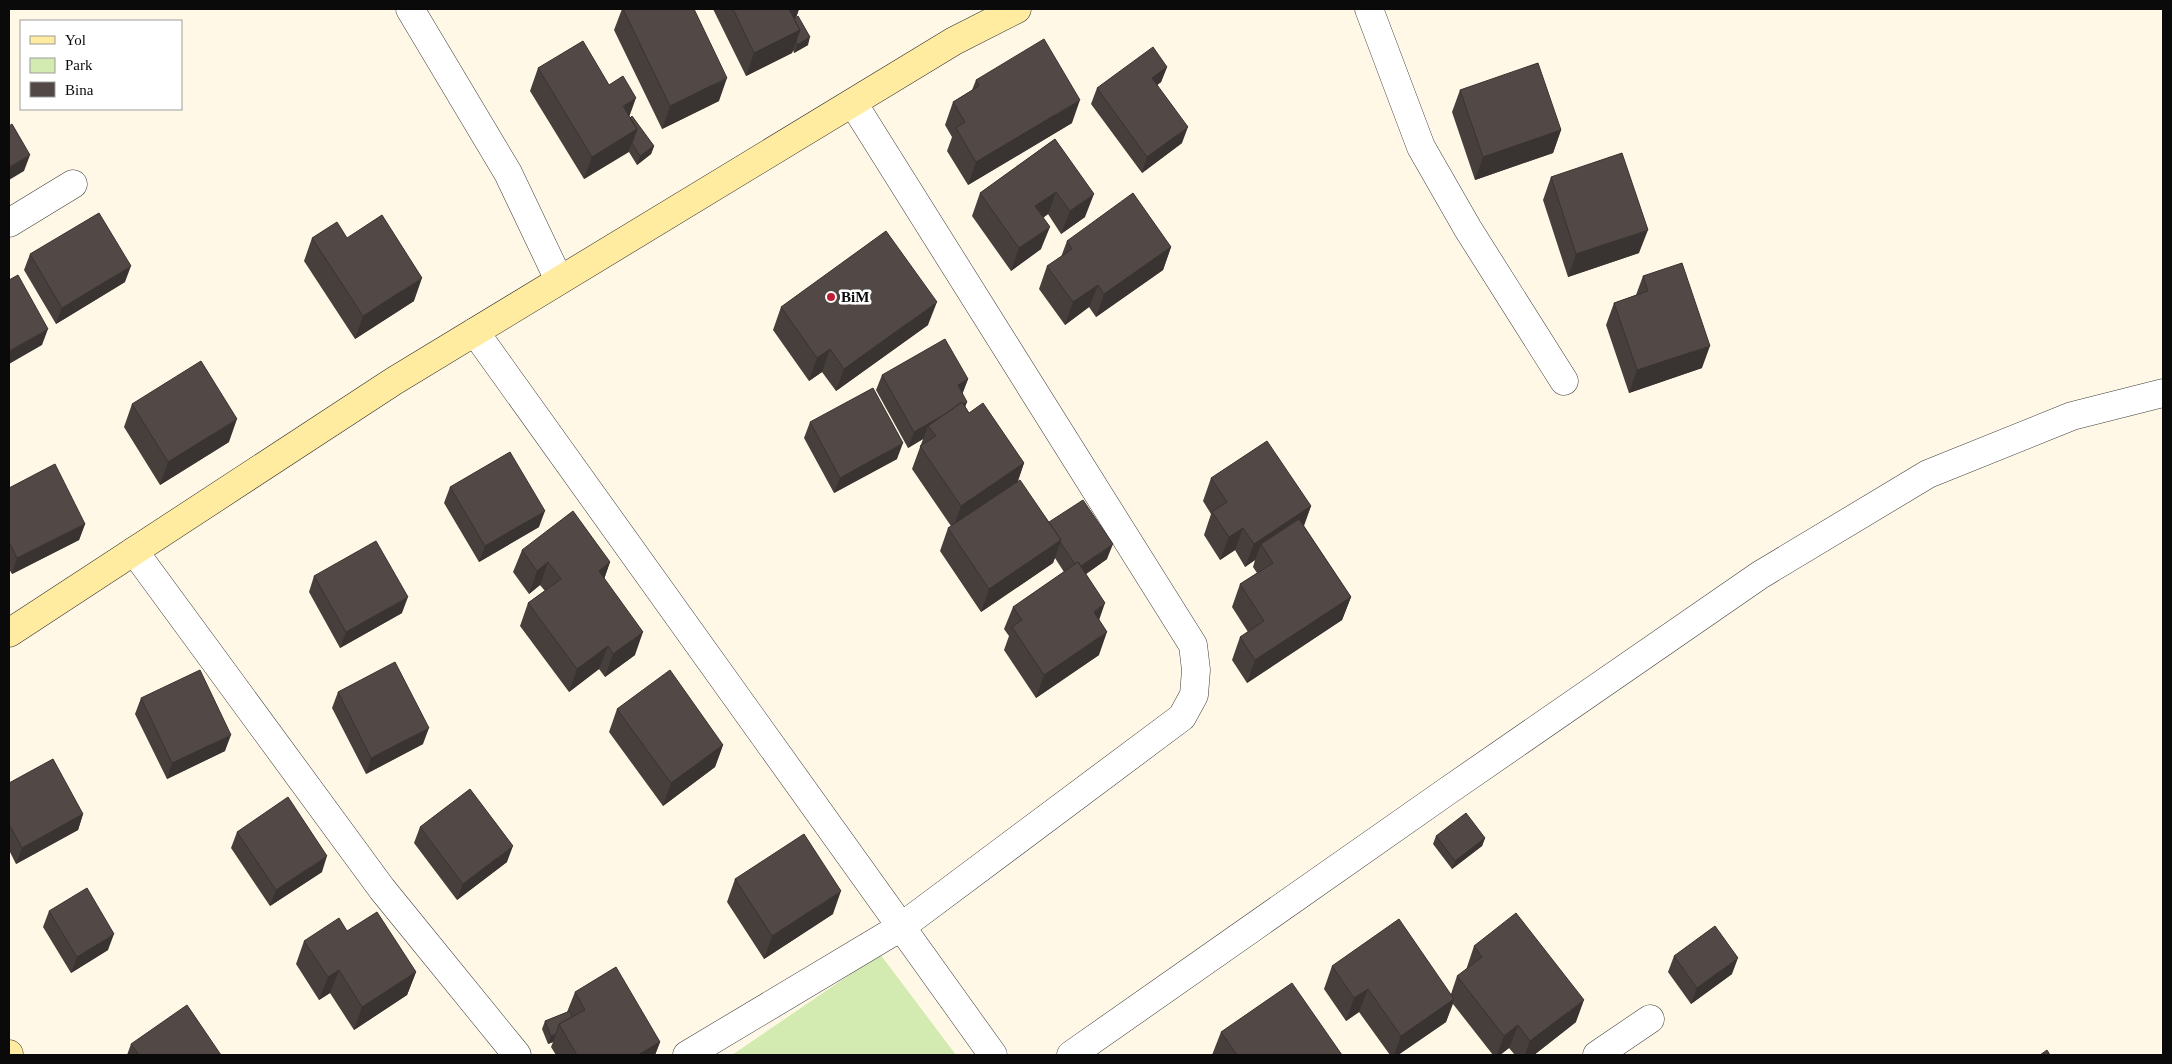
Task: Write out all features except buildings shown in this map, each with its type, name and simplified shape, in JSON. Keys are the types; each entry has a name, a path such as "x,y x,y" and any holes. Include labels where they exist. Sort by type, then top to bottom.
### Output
{"street":[{"path":"410,9 508,174 560,280"},
{"path":"9,633 474,332 954,41 1017,9"},
{"path":"1369,9 1421,148 1468,229 1564,382"},
{"path":"687,1055 901,927 1182,717 1194,695 1196,670 1193,645 853,102"},
{"path":"9,223 73,184"},
{"path":"474,332 994,1055"},
{"path":"1071,1055 1429,803 1760,575 1928,474 2072,416 2163,393"},
{"path":"134,551 382,889 517,1055"},
{"path":"1597,1055 1650,1019"}],"green space":[{"path":"880,954 956,1055 732,1055"}],"place":[{"name":"BiM","path":"831,297"}]}
